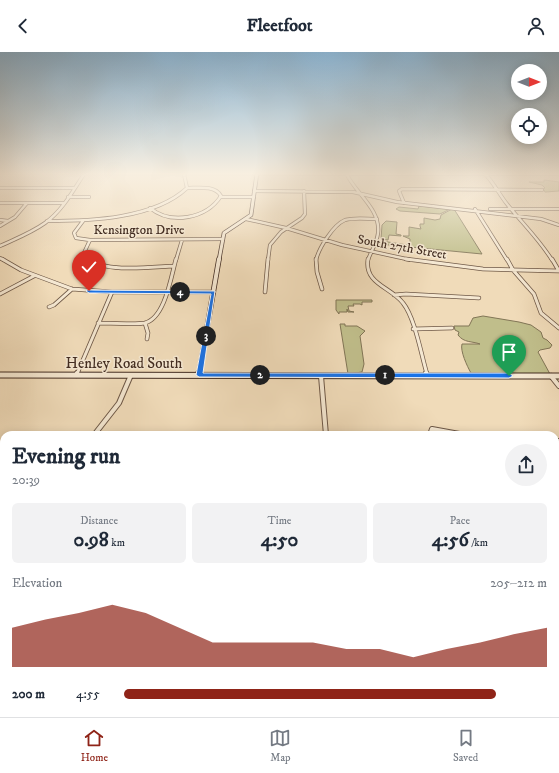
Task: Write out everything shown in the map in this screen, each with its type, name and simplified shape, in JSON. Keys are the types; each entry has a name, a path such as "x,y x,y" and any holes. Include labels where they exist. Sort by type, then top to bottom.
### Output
{"street":[{"path":"0,226 18,214 26,204"},
{"path":"0,246 30,232 47,221 62,204"},
{"path":"47,221 83,221 150,208 161,204"},
{"path":"150,208 162,217 176,219 207,210 215,204"},
{"path":"199,375 224,233 252,214 253,204"},
{"path":"265,292 269,249 276,237 286,228 302,218 305,214 305,204"},
{"path":"370,204 377,219 378,233 367,261 370,276 376,283 399,298 407,309 427,375"},
{"path":"414,204 516,215 541,219 559,225"},
{"path":"508,204 537,238 559,271"},
{"path":"475,210 559,209"},
{"path":"475,210 494,237 513,270 534,294 541,312 550,322 559,328"},
{"name":"South 27th Street","path":"246,219 286,228 325,241 370,252 443,265 513,270 559,271"},
{"path":"322,289 317,276 316,262 318,252 325,241 340,223 346,220 377,219"},
{"path":"0,220 8,221"},
{"name":"Kensington Drive","path":"83,221 75,231 74,235 76,238 90,240 223,240"},
{"path":"90,240 82,255 90,262 110,266 174,266"},
{"path":"98,323 145,323 157,316 160,312 167,292 182,240"},
{"path":"0,258 34,276 72,289 112,292 214,292"},
{"path":"0,294 12,290 34,276"},
{"path":"48,307 54,305 72,289"},
{"path":"76,375 112,292"},
{"path":"393,295 406,294 479,298"},
{"path":"145,323 148,333 147,339"},
{"path":"413,328 452,328"},
{"name":"Henley Road South","path":"0,375 559,376"},
{"path":"97,431 119,403 131,375"},
{"path":"321,376 326,431"},
{"path":"551,376 559,386"},
{"path":"431,431 432,429 443,431"}],"shaded area":[{"path":"419,206 450,209 440,214 400,211 396,209 399,207 418,209"},
{"path":"454,209 482,254 379,244 382,241 407,245 410,244 410,239 403,236 409,236 409,227 421,229 420,224 424,224 424,218 435,220 440,219 441,215"},
{"path":"386,221 397,222 396,234 401,236 389,235 388,240 381,239 382,225"},
{"path":"336,300 372,300 372,302 362,302 362,305 353,304 354,306 348,306 349,311 354,312 348,312 347,309 347,312 339,312 339,314 336,310"},
{"path":"483,316 531,325 541,332 543,338 552,345 550,348 540,350 538,352 550,374 471,373 463,354 462,344 480,344 460,338 458,335 459,332 455,330 454,326 469,326 473,318"},
{"path":"340,324 345,324 345,326 357,326 365,331 360,336 364,364 362,372 348,374"}],"route":[{"path":"89,291 214,292 199,375 509,376"}]}
